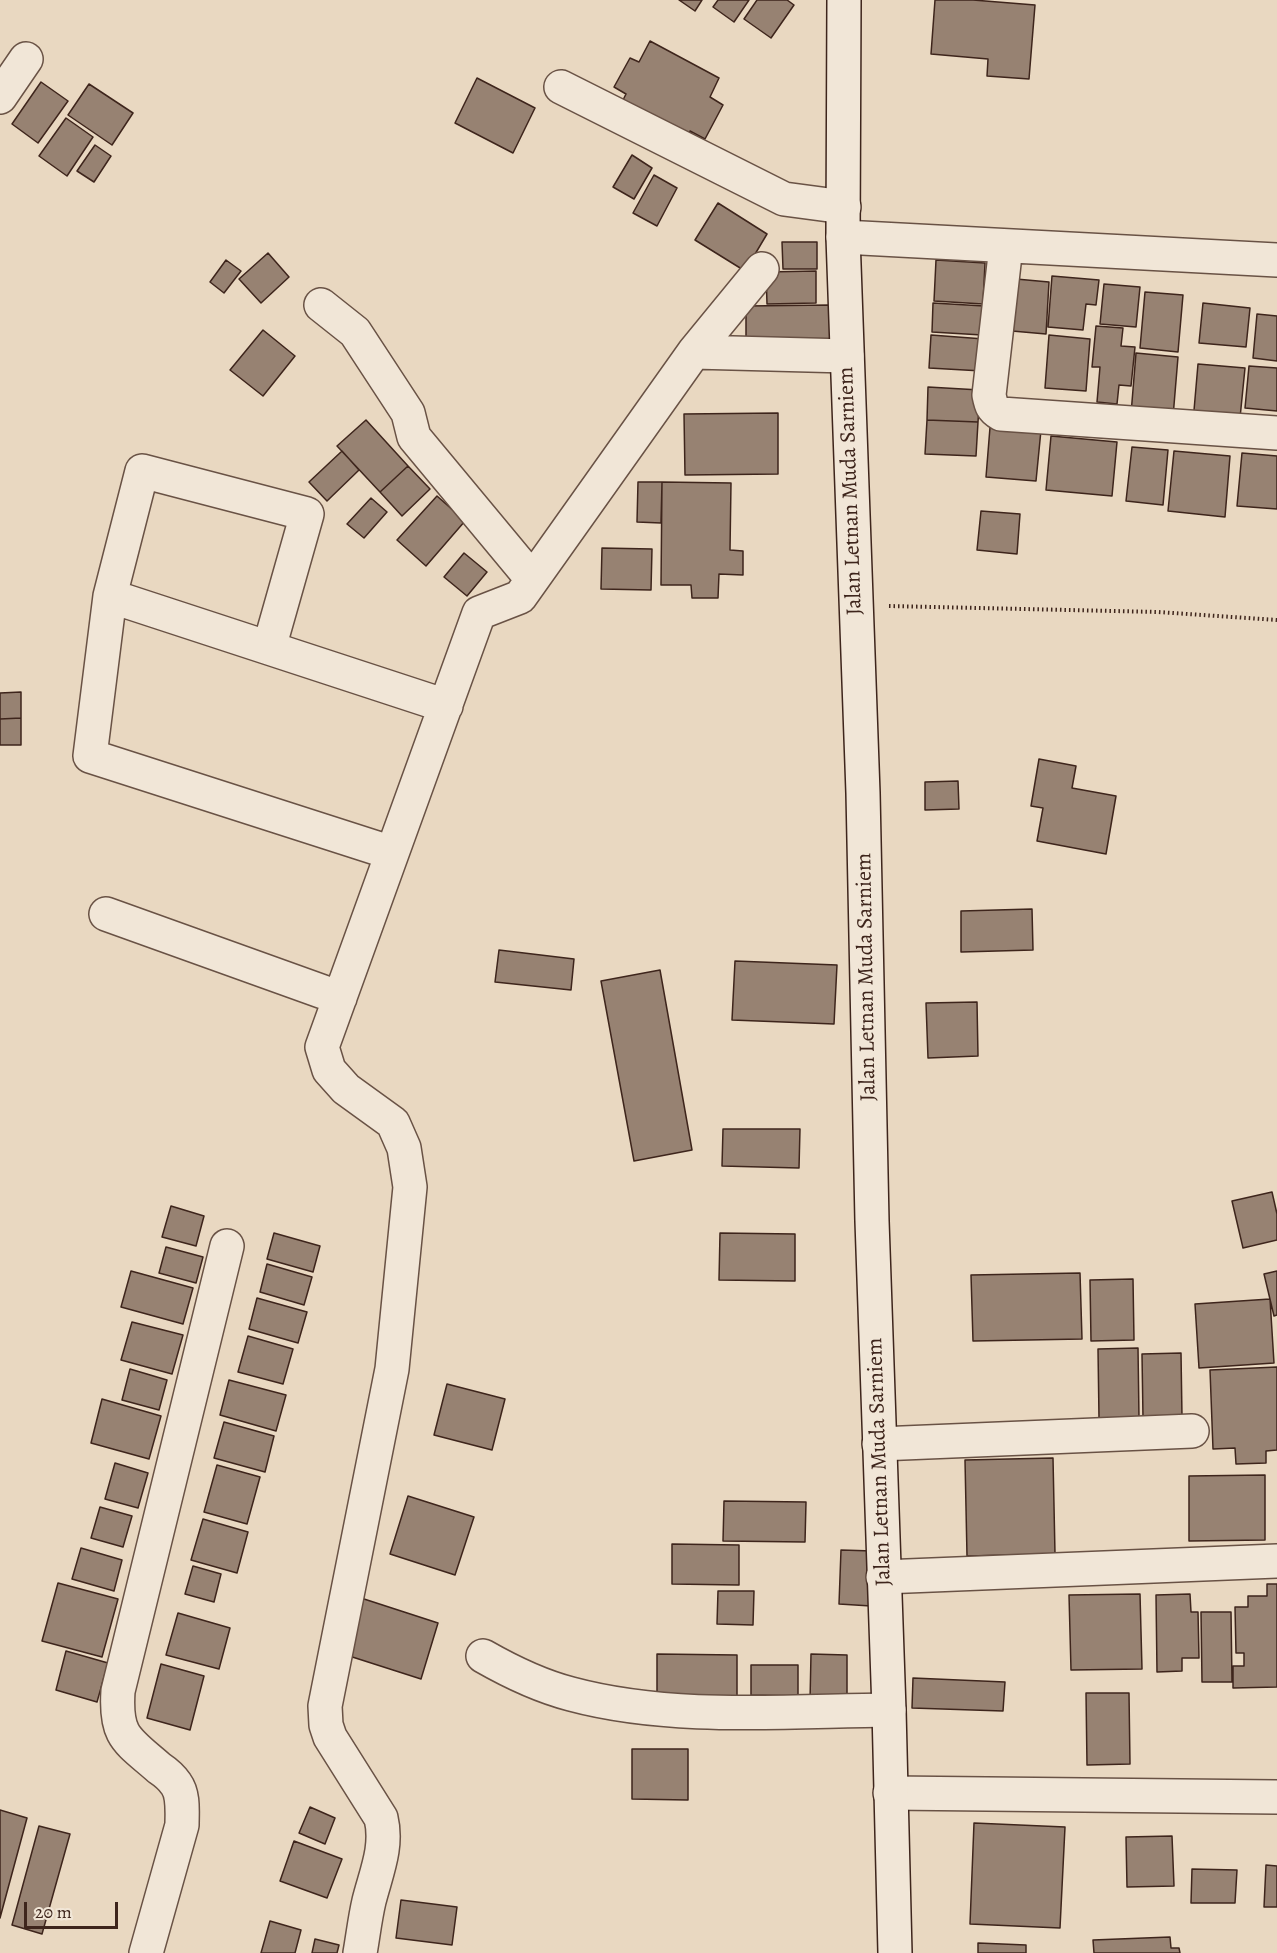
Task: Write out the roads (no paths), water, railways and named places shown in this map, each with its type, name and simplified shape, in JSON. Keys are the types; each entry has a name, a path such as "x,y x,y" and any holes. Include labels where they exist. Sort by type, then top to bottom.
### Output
{"street":[{"name":"Jalan Letnan Muda Sarniem","path":"844,0 844,222 847,356 863,793 879,1444 895,1953"},
{"path":"0,98 26,58"},
{"path":"561,87 784,199 844,222 1006,246 1277,260"},
{"path":"1006,246 989,395 994,410 1000,414 1277,433"},
{"path":"360,1953 368,1905 384,1846 385,1831 381,1818 330,1737 326,1725 325,1707 392,1369 410,1187 404,1148 393,1123 346,1089 329,1070 322,1047 479,614 520,597 694,352 762,269"},
{"path":"321,306 355,332 408,412 414,437 532,579"},
{"path":"694,352 847,356"},
{"path":"269,648 307,514 142,471 110,596 90,756 392,853"},
{"path":"110,596 446,706"},
{"path":"106,914 340,998"},
{"path":"146,1953 182,1825 182,1805 177,1785 132,1744 120,1729 117,1710 118,1691 227,1246"},
{"path":"879,1444 1192,1431"},
{"path":"883,1577 1277,1561"},
{"path":"483,1656 536,1682 570,1694 632,1706 701,1712 889,1710"},
{"path":"890,1793 1277,1797"}]}
